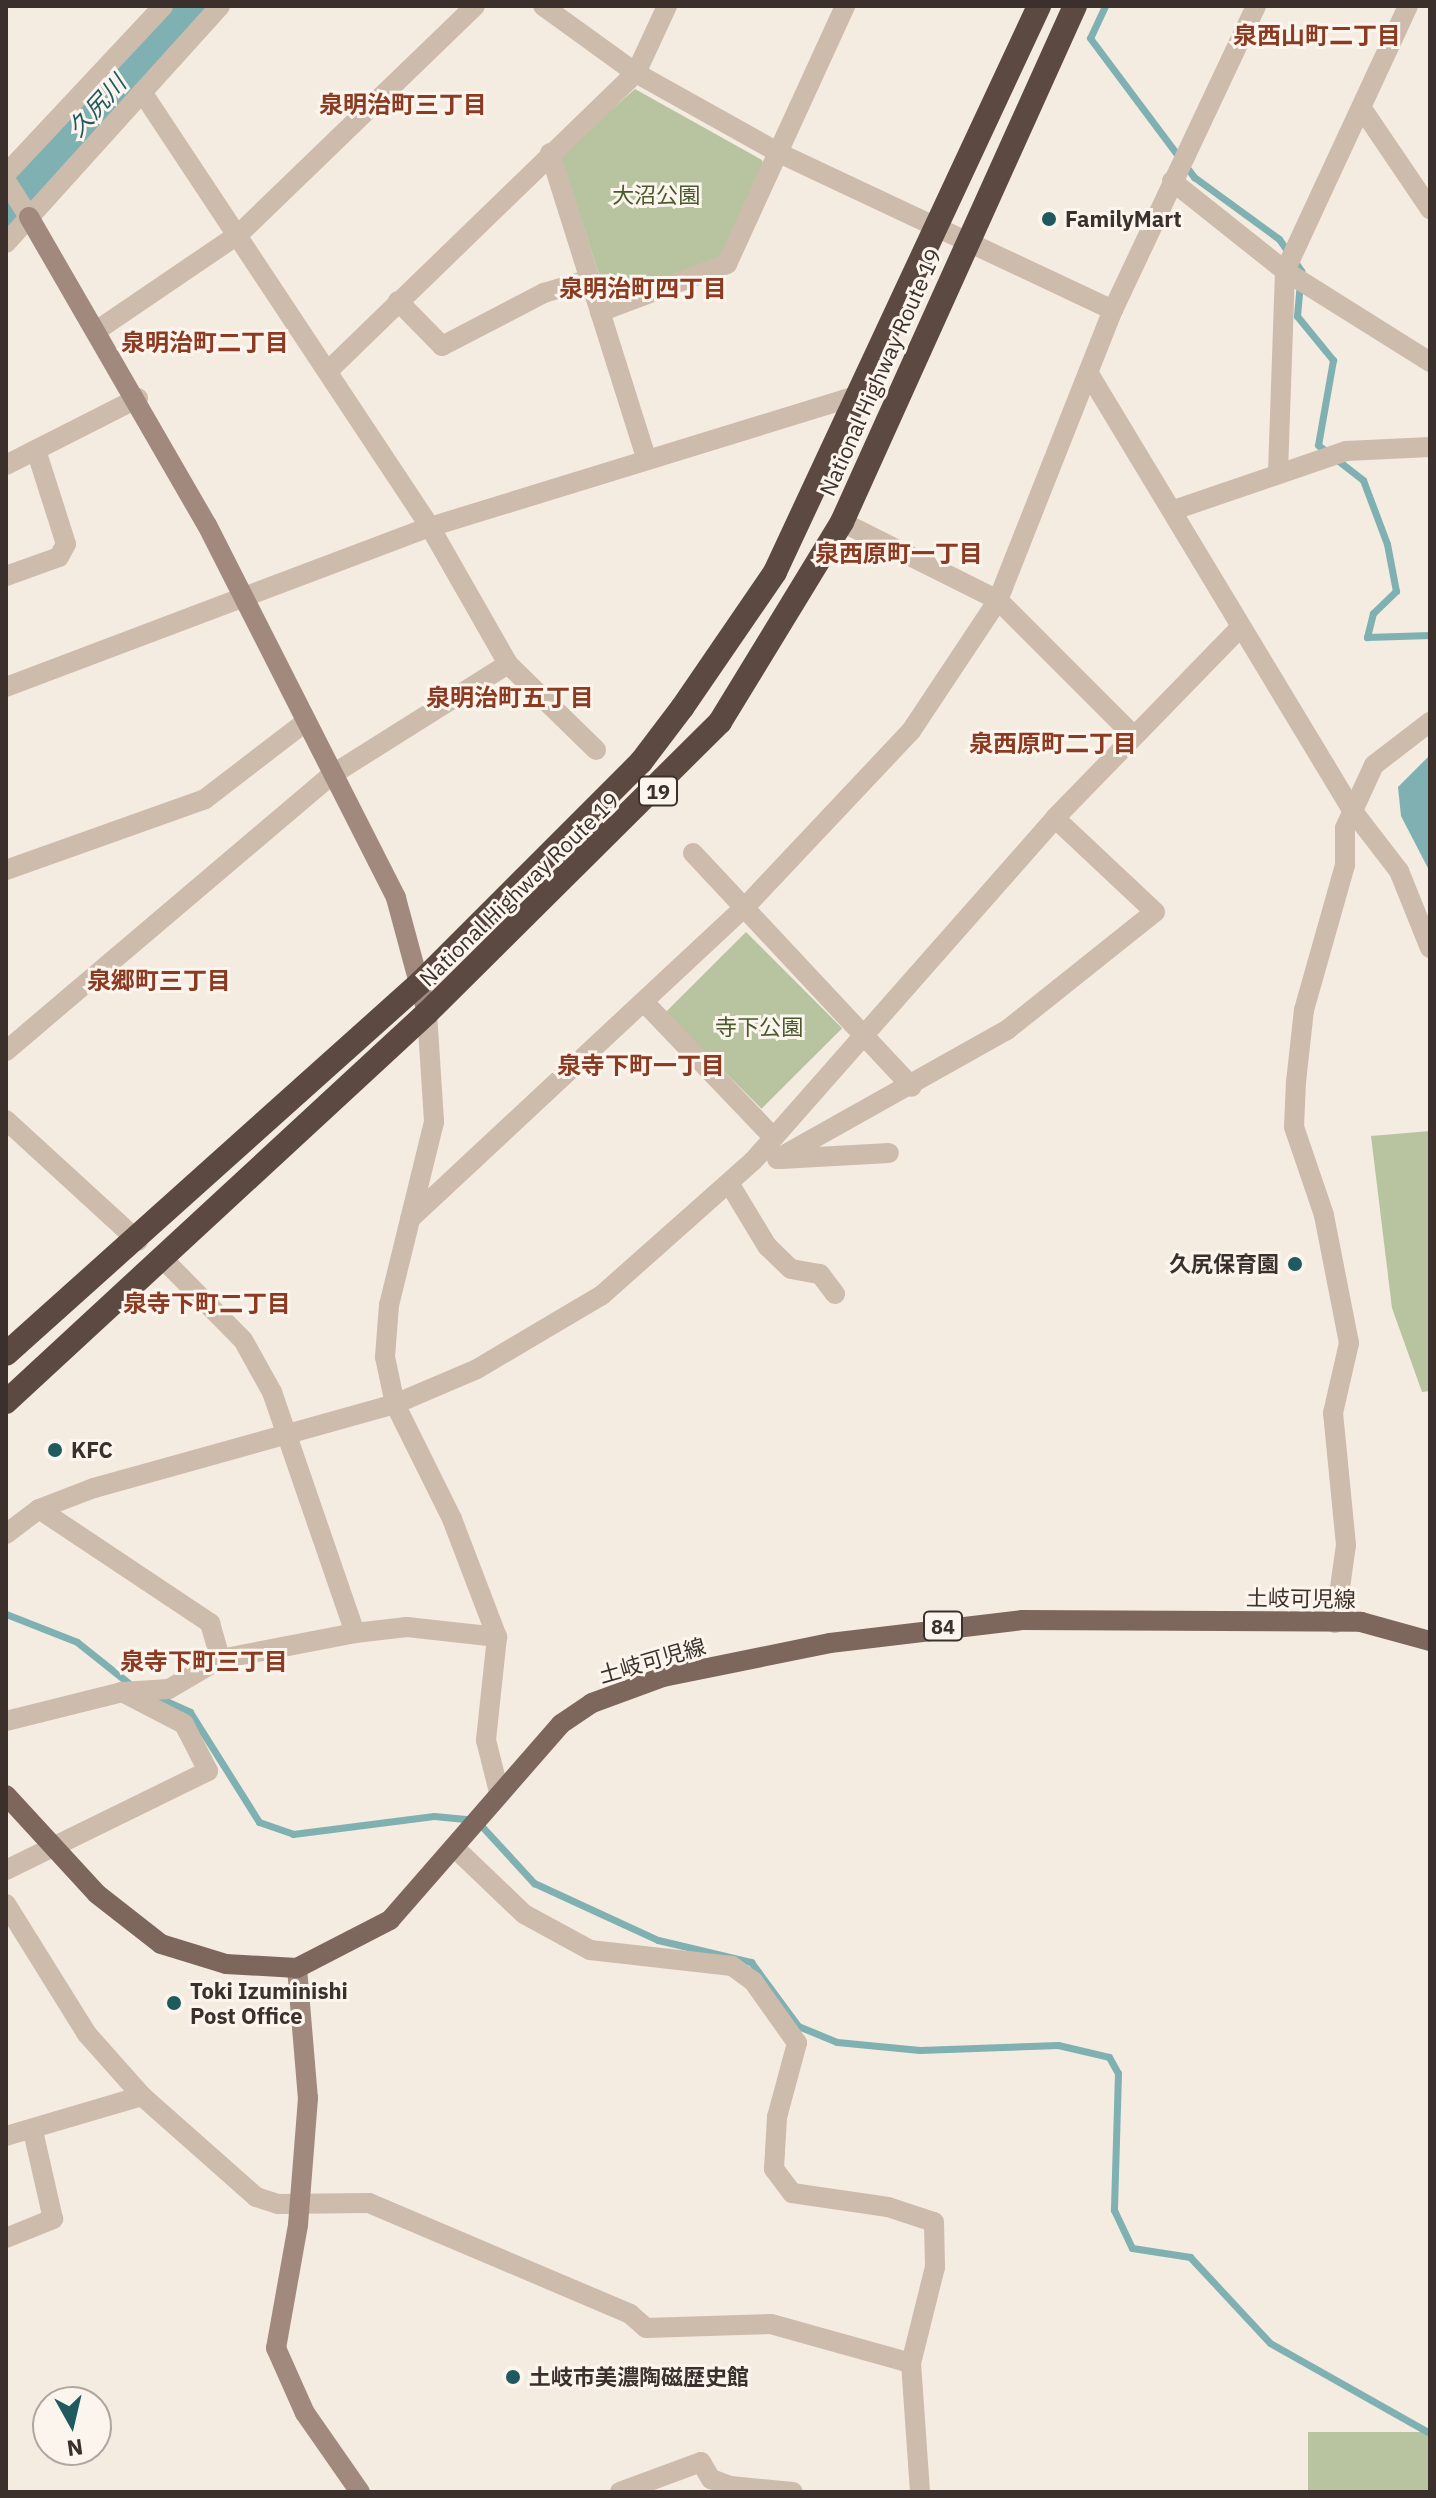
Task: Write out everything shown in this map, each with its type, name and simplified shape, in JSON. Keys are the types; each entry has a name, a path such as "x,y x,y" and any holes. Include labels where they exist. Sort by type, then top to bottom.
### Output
{"highway":[{"name":"National Highway Route 19","path":"6,1354 138,1241 421,982 641,762 775,572 933,226 1039,6"},
{"name":"National Highway Route 19","path":"6,1402 164,1260 427,1013 720,722 842,522 967,239 1075,6"}],"main road":[{"name":"土岐可児線","path":"297,1968 390,1920 561,1724 592,1703 696,1669 908,1631 1022,1620 1361,1622 1430,1641"},
{"path":"6,1795 54,1847 161,1944 226,1964 297,1968"}],"street":[{"path":"163,6 7,181 138,398 245,601 330,776 396,898 427,1013 434,1122 389,1305 385,1357 395,1404 452,1519 497,1637 486,1740 493,1801"},
{"path":"6,243 26,213 220,6"},
{"path":"99,329 239,234 475,6"},
{"path":"543,6 636,73 779,153 1113,310"},
{"path":"328,371 636,73 667,6"},
{"path":"600,312 727,264 845,6"},
{"path":"410,1219 746,906 864,787 998,600 1113,310 1256,6"},
{"path":"1278,472 1285,271 1363,110 1408,6"},
{"path":"142,92 239,234 430,527 508,664 596,750"},
{"path":"1363,110 1430,209"},
{"path":"550,153 647,460"},
{"path":"1172,181 1285,271 1430,362"},
{"path":"398,301 442,346 544,293 590,279"},
{"path":"1089,374 1174,510 1239,629 1352,810 1399,871 1430,948"},
{"path":"6,687 245,601 430,527 857,396"},
{"path":"6,465 138,398"},
{"path":"1174,510 1346,451 1430,447"},
{"path":"6,576 59,557 66,544 36,450"},
{"path":"842,522 998,600 1133,735"},
{"path":"6,1534 39,1509 284,1430 395,1404 477,1369 602,1295 753,1161 770,1134 1055,818 1239,629"},
{"path":"6,1051 330,776 508,664"},
{"path":"1335,1623 1346,1545 1333,1413 1349,1343 1324,1215 1294,1127 1304,1010 1334,920 1352,810 1374,765 1430,722"},
{"path":"6,870 205,799 304,723"},
{"path":"777,1159 912,1087 1007,1030 1155,912 1055,818"},
{"path":"693,853 746,906 912,1087"},
{"path":"644,1002 770,1134"},
{"path":"6,1120 138,1241"},
{"path":"753,1161 889,1153"},
{"path":"729,1183 767,1246 791,1269 820,1274 835,1294"},
{"path":"164,1260 243,1340 284,1430 355,1633"},
{"path":"39,1509 210,1623 220,1659"},
{"path":"6,1721 122,1692 169,1689 220,1659 355,1633 407,1627 497,1637"},
{"path":"6,1870 208,1771 184,1724 122,1692"},
{"path":"459,1844 524,1914 590,1950 732,1966 753,1981 797,2043 777,2117 774,2169 792,2193 888,2207 934,2222 935,2267 911,2363 920,2492"},
{"path":"6,1904 87,2034 142,2096 256,2197 278,2204 299,2200 369,2203 630,2314 646,2328 771,2324 911,2363"},
{"path":"297,1968 308,2098 299,2200 276,2348 305,2413 360,2492"},
{"path":"6,2136 33,2131 142,2096"},
{"path":"6,2238 53,2219 33,2131"},
{"path":"620,2492 701,2462 711,2479 730,2486 793,2492"}],"green space":[{"name":"大沼公園","path":"635,89 762,160 765,170 721,259 608,302 560,155"},
{"name":"寺下公園","path":"746,932 842,1028 762,1109 665,1013"},
{"path":"1430,1131 1430,1391 1422,1392 1392,1308 1371,1136"},
{"path":"1308,2432 1430,2432 1430,2492 1308,2492"}],"water":[{"path":"1430,755 1430,872 1401,816 1398,787"}],"waterway":[{"name":"久尻川","path":"6,206 189,6"},
{"path":"1105,6 1090,38 1194,177 1279,239 1301,271 1297,316 1333,360 1318,445 1363,480 1387,544 1396,591 1373,613 1367,637 1430,635"},
{"path":"6,1614 77,1642 131,1685"},
{"path":"157,1697 190,1712 259,1822 293,1834 434,1816 476,1820 534,1883 658,1940 751,1962 798,2026 837,2042 920,2050 1058,2045 1109,2057 1118,2073 1114,2210 1132,2248 1190,2257 1270,2343 1430,2433"}],"place":[{"name":"FamilyMart","path":"1049,219"},
{"name":"久尻保育園","path":"1295,1264"},
{"name":"KFC","path":"55,1450"},
{"name":"Toki Izuminishi Post Office","path":"174,2003"},
{"name":"土岐市美濃陶磁歴史館","path":"513,2377"}],"district":[{"name":"泉西山町二丁目","path":"1317,36"},
{"name":"泉明治町三丁目","path":"403,105"},
{"name":"泉明治町四丁目","path":"643,289"},
{"name":"泉明治町二丁目","path":"205,343"},
{"name":"泉西原町一丁目","path":"899,554"},
{"name":"泉明治町五丁目","path":"510,698"},
{"name":"泉西原町二丁目","path":"1053,744"},
{"name":"泉郷町三丁目","path":"159,981"},
{"name":"泉寺下町一丁目","path":"641,1066"},
{"name":"泉寺下町二丁目","path":"207,1304"},
{"name":"泉寺下町三丁目","path":"204,1662"}]}
